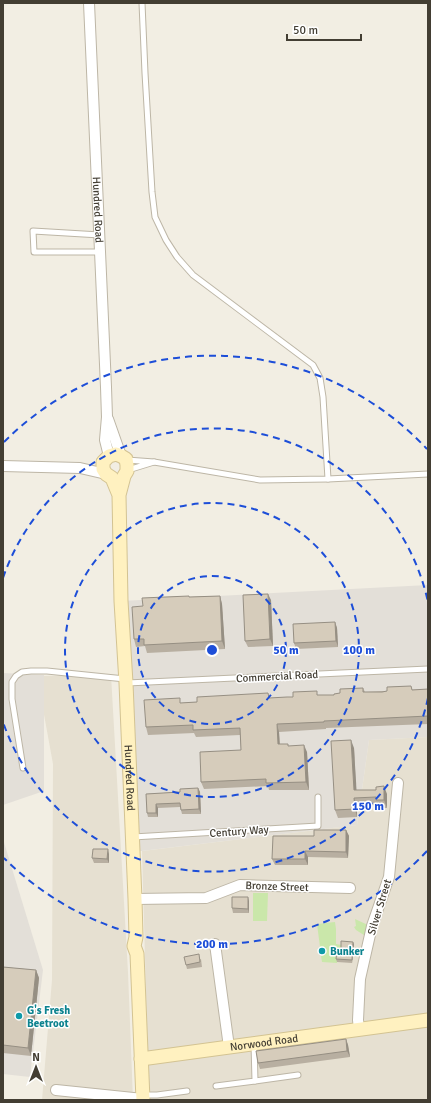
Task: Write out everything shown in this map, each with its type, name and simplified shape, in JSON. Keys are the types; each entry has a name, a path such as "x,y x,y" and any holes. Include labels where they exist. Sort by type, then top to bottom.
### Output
{"street":[{"name":"Hundred Road","path":"90,3 107,417 105,440 116,467 119,495 121,601 126,681 135,899 136,937 134,946 137,954 141,1059"},
{"path":"3,466 80,468 116,467"},
{"name":"Silver Street","path":"359,1029 360,979 372,926 389,877 398,783"},
{"name":"Bronze Street","path":"135,899 206,898 240,886 350,888"},
{"path":"215,944 229,1047"},
{"name":"Norwood Road","path":"141,1059 428,1020"},
{"path":"56,1090 143,1098 141,1059"}],"lane":[{"path":"142,3 151,176 155,217 166,240 177,257 193,275 313,365 320,378 323,397 328,479"},
{"path":"100,235 33,231 34,252 101,252"},
{"path":"116,467 154,462"},
{"path":"116,467 154,462 260,480 328,479 428,474"},
{"name":"Commercial Road","path":"23,768 12,699 12,682 16,676 22,672 48,671 126,681 428,669"},
{"name":"Century Way","path":"132,837 318,826 318,798"},
{"path":"254,1043 255,1080"},
{"path":"216,1086 298,1075"},
{"path":"143,1098 187,1091"}],"shaded area":[{"path":"428,585 428,737 369,740 357,825 133,852 121,601"},
{"path":"3,673 44,675 44,791 3,805"},
{"path":"111,675 128,972 133,1100 42,1100 52,980 53,764 37,676"},
{"path":"428,737 428,1100 149,1100 142,851 357,825 369,740"},
{"path":"3,839 43,970 30,1077 3,1074"}],"green space":[{"path":"253,893 268,893 267,921 253,921"},
{"path":"355,919 370,926 367,937 354,927 356,926"},
{"path":"335,922 336,944 342,945 342,953 338,953 337,963 322,962 321,956 325,955 323,947 320,947 317,924"}],"building":[{"path":"268,594 270,639 245,641 243,595"},
{"path":"220,596 222,641 144,645 144,639 134,639 132,607 143,606 142,598"},
{"path":"335,622 336,641 294,643 293,624"},
{"path":"411,686 412,690 428,689 428,716 277,724 278,744 288,744 288,746 304,745 306,782 266,783 266,779 201,782 200,752 241,750 240,728 193,730 193,725 146,727 144,700 180,698 180,703 197,702 197,697 268,693 269,698 293,697 293,692 317,691 317,695 334,695 340,693 340,689 363,688 363,692 382,692 387,691 387,687"},
{"path":"351,740 354,790 376,790 376,787 384,786 384,800 376,800 376,797 354,798 355,809 335,810 331,741"},
{"path":"198,788 199,809 181,810 180,803 156,804 156,813 147,813 146,794 180,792 180,789"},
{"path":"314,830 346,830 346,852 305,851 305,859 272,859 273,836 314,836"},
{"path":"93,849 108,849 107,859 92,858"},
{"path":"232,897 248,897 248,909 232,908"},
{"path":"341,941 353,942 352,960 336,959 337,950 341,951"},
{"path":"199,954 200,962 186,965 184,957"},
{"name":"G's Fresh Beetroot","path":"3,967 36,970 28,1048 3,1045"},
{"path":"346,1039 347,1051 258,1063 256,1051"}],"place":[{"name":"Bunker","path":"322,951"},
{"name":"G's Fresh Beetroot","path":"19,1016"}]}
